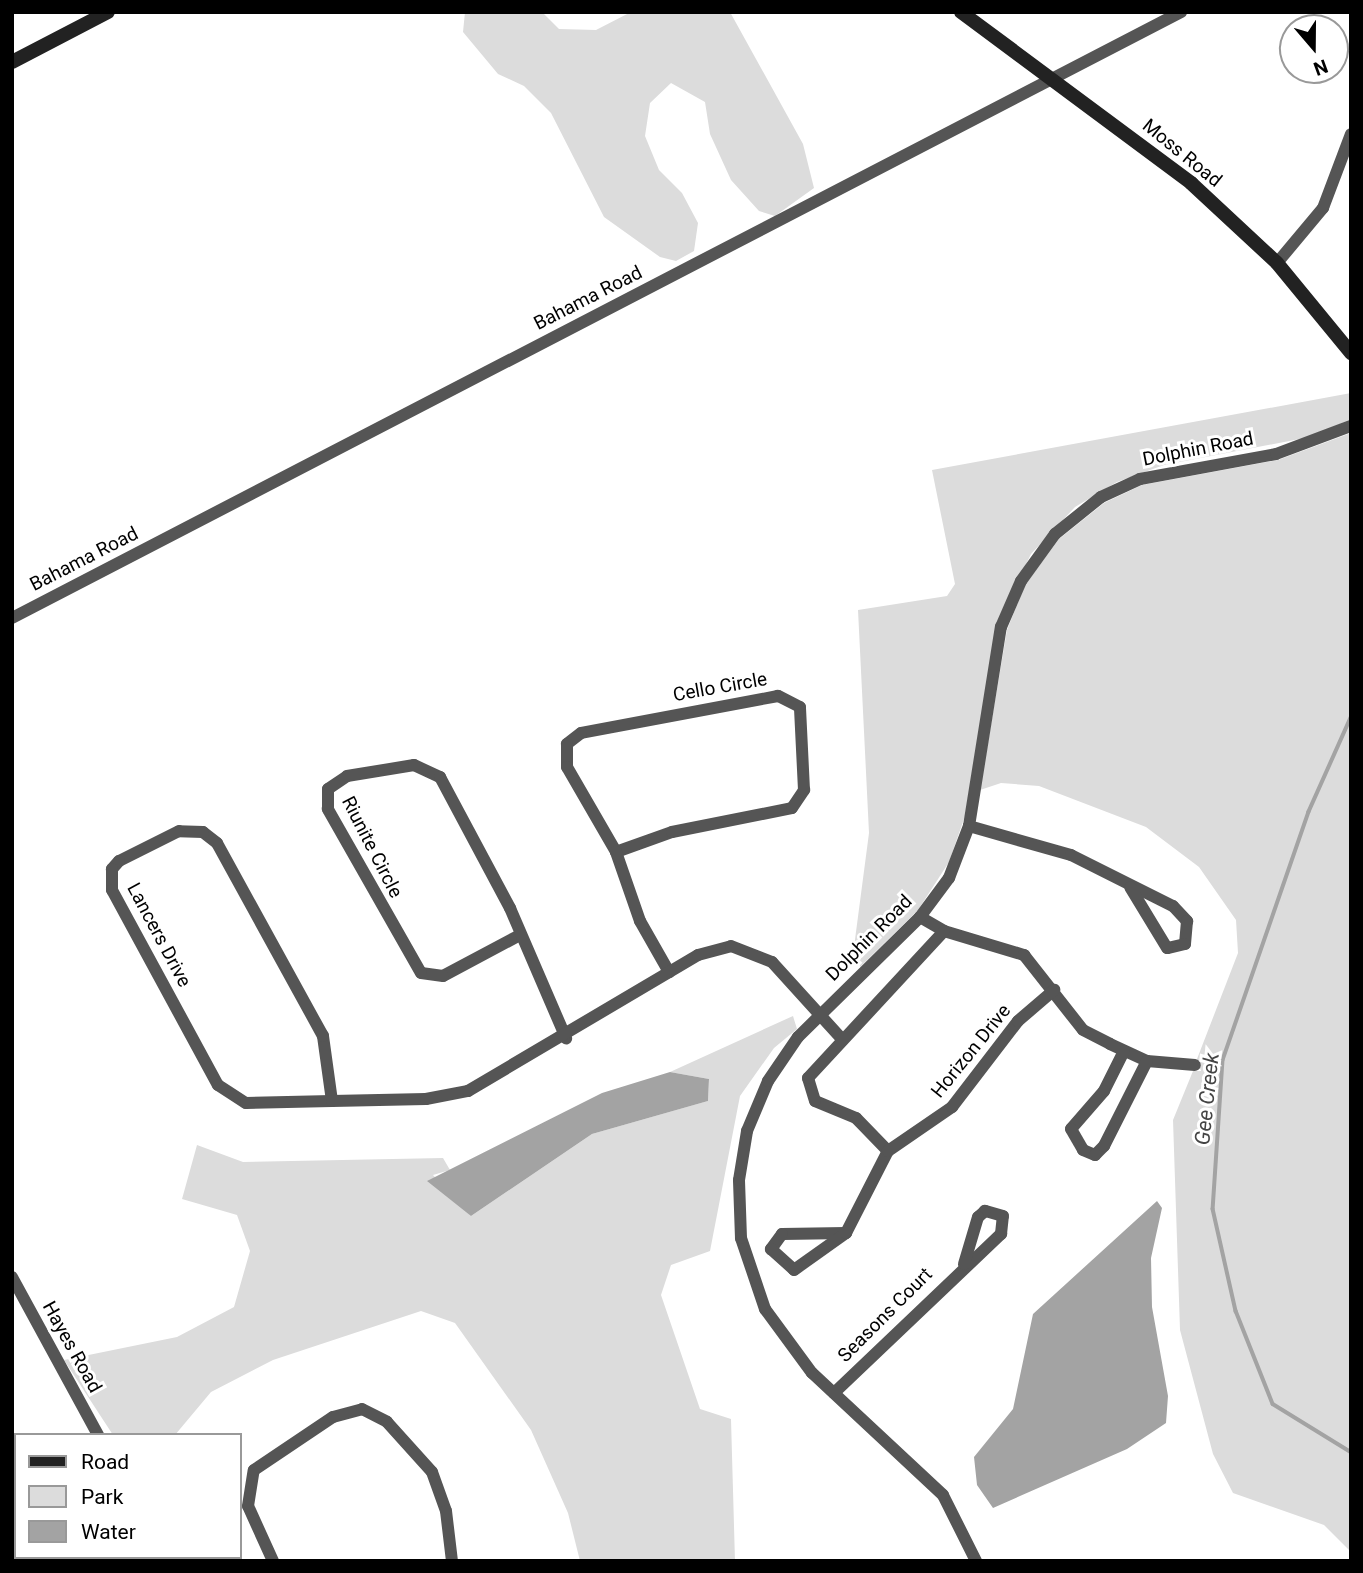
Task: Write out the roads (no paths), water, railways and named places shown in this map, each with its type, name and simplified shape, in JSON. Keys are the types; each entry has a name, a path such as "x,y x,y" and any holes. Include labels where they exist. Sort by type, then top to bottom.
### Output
{"street":[{"path":"12,62 108,12"},
{"name":"Moss Road","path":"961,12 1191,183 1277,263 1351,354"},
{"name":"Bahama Road","path":"12,618 1181,12"},
{"path":"1277,263 1323,208 1351,134"},
{"name":"Dolphin Road","path":"976,1561 943,1495 795,1355 765,1309 747,1265 738,1207 742,1152 757,1103 783,1055 820,1014 920,918 948,878 969,826 1001,628 1021,581 1055,534 1101,498 1140,479 1276,454 1351,426"},
{"name":"Cello Circle","path":"616,852 672,832 792,808 804,790 800,707 778,696 573,737 564,750 567,767 616,852 640,921 669,972"},
{"name":"Riunite Circle","path":"520,935 443,976 421,974 328,809 328,789 347,776 414,765 432,770 520,935 566,1038"},
{"path":"969,826 1071,855 1180,912 1187,920 1185,944 1167,948 1130,887"},
{"name":"Lancers Drive","path":"332,1101 323,1036 217,843 203,831 179,831 119,861 112,869 112,890 225,1093 246,1103 332,1101 468,1091 566,1038 669,972 714,949 745,947 786,975 841,1038"},
{"path":"920,918 944,931 1024,955 1083,1030 1147,1061 1195,1065"},
{"path":"888,1151 856,1118 807,1092 808,1078 841,1038 944,931"},
{"name":"Horizon Drive","path":"846,1233 782,1234 771,1249 794,1270 846,1233 888,1151 952,1107 1018,1021 1054,990"},
{"path":"1124,1051 1104,1091 1071,1129 1083,1150 1095,1154 1104,1146 1147,1061"},
{"name":"Seasons Court","path":"834,1393 964,1264"},
{"name":"Hayes Road","path":"12,1277 97,1433"},
{"path":"274,1561 248,1506 254,1470 333,1418 362,1409 387,1422 432,1472 446,1511 452,1561"}],"water":[{"path":"670,1072 709,1079 708,1101 592,1134 471,1216 427,1181 602,1093"},
{"path":"1157,1201 1162,1208 1151,1258 1152,1307 1168,1396 1166,1423 1127,1449 993,1508 977,1485 974,1457 1013,1409 1033,1314"}],"waterway":[{"name":"Gee Creek","path":"1351,718 1309,812 1223,1060 1213,1209 1236,1311 1273,1404 1351,1452"}]}
